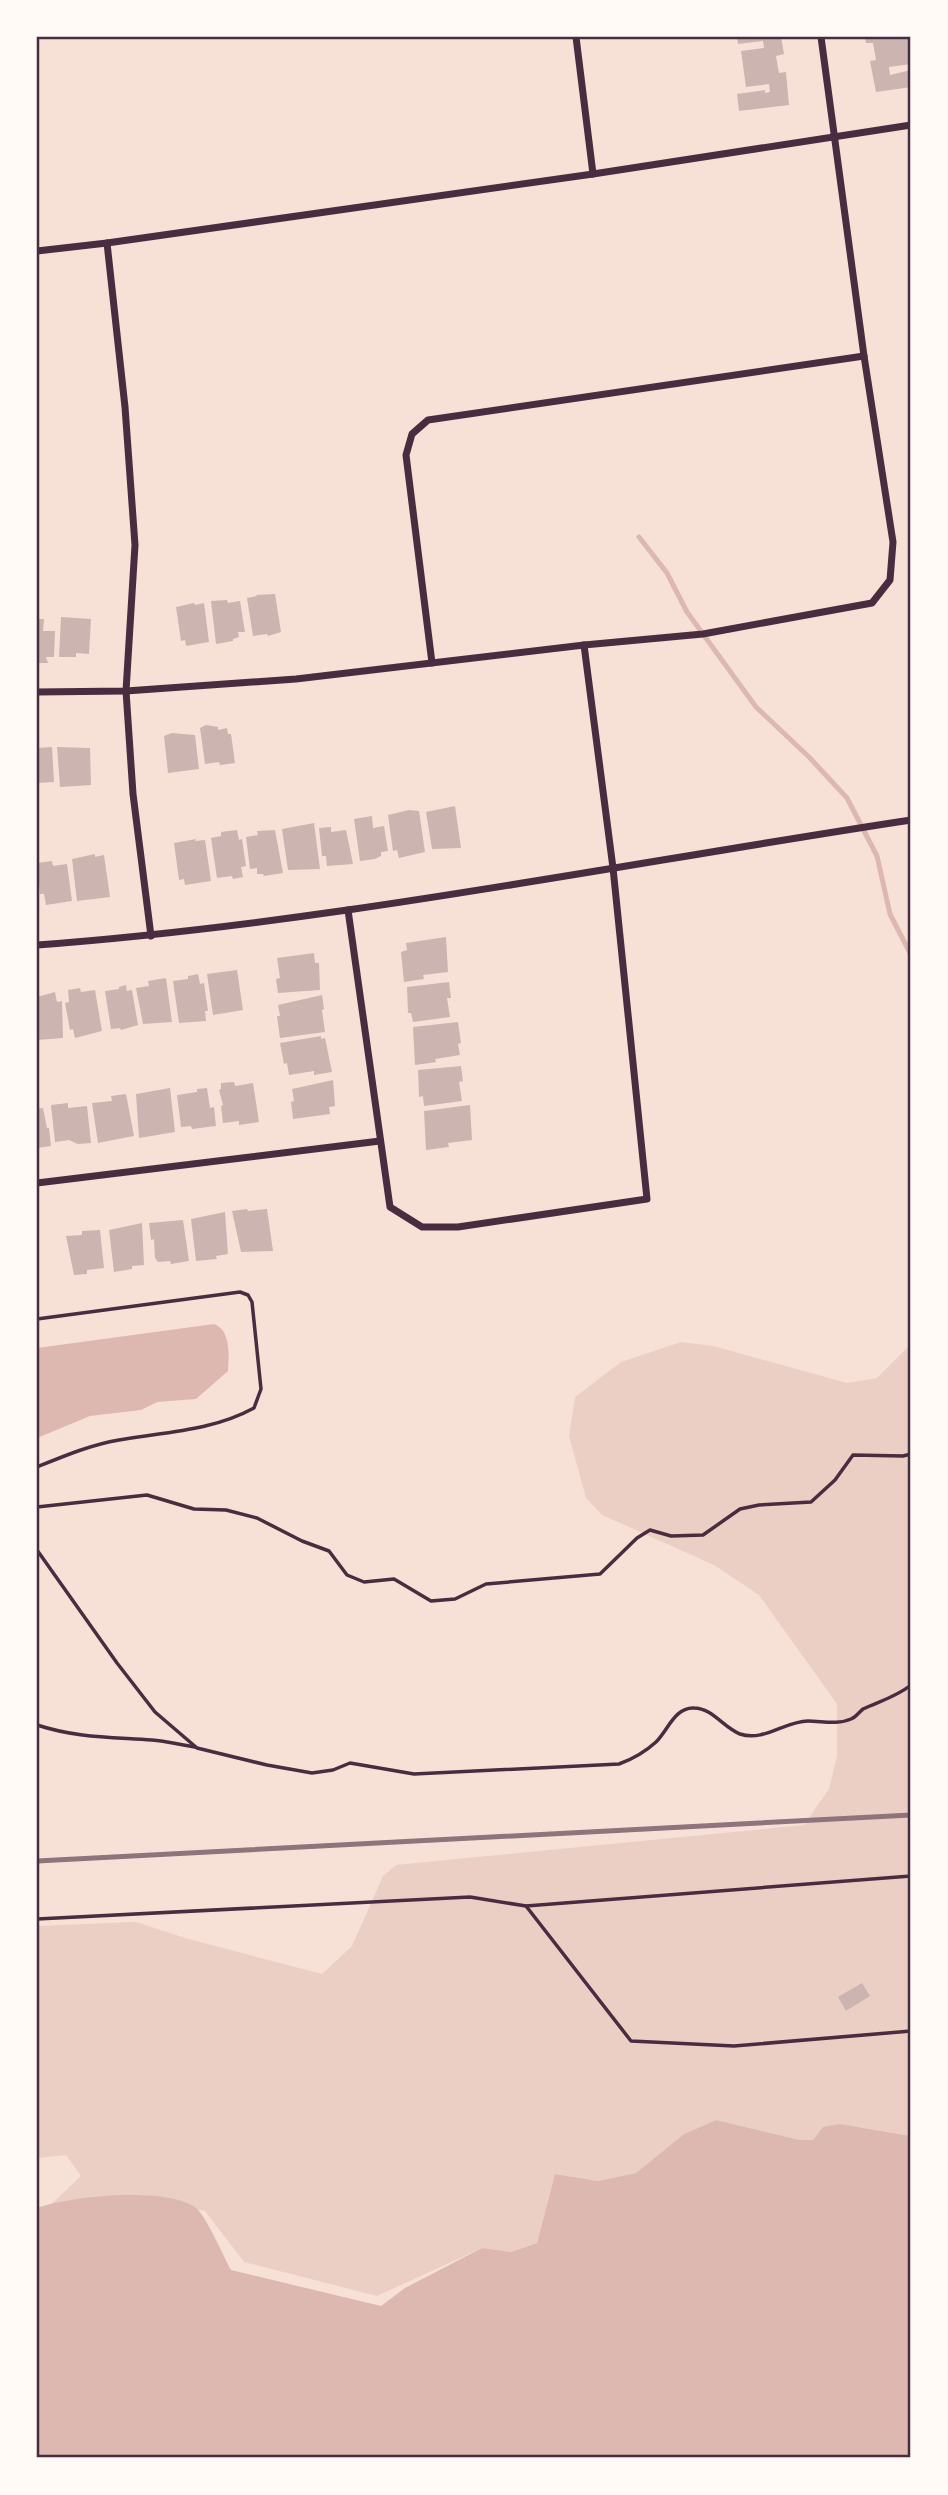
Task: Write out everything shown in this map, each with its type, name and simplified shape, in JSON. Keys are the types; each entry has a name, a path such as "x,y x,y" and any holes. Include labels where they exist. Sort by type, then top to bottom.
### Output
{"street":[{"path":"576,37 593,174"},
{"path":"37,692 126,691 296,679 584,645 703,634 872,603 890,580 893,542 864,356 821,37"},
{"path":"37,251 593,174 911,125"},
{"path":"107,243 125,407 135,545 126,691 133,794 151,936"},
{"path":"432,663 407,455 412,434 428,420 864,356"},
{"path":"348,910 390,1207 422,1227 458,1227 648,1199 613,868 584,645"},
{"path":"37,945 151,936 348,910 911,820"},
{"path":"37,1183 380,1141"}],"lane":[{"path":"37,1919 470,1896 526,1906 911,1876"},
{"path":"526,1906 631,2041 734,2046 911,2031"}],"path":[{"path":"37,1319 240,1292 248,1295 251,1303 261,1390 254,1408 232,1420 106,1443 74,1451 37,1466"},
{"path":"37,1507 147,1495 194,1509 226,1510 257,1518 302,1541 329,1551 347,1575 364,1582 394,1579 431,1601 455,1599 486,1584 600,1574 637,1538 650,1530 671,1536 703,1535 740,1509 759,1505 811,1502 835,1480 853,1455 911,1454"},
{"path":"37,1550 155,1712 197,1748"},
{"path":"37,1725 63,1734 154,1740 312,1773 332,1770 350,1763 414,1774 603,1766 619,1764 643,1753 666,1731 681,1710 695,1707 710,1713 722,1724 742,1735 762,1735 807,1721 820,1724 852,1719 861,1710 894,1698 911,1685"}],"shaded area":[{"path":"214,1324 220,1327 226,1338 228,1371 196,1399 157,1402 141,1410 90,1416 37,1438 37,1348"},
{"path":"681,1342 713,1346 847,1383 877,1378 911,1344 911,2136 840,2124 813,2140 800,2140 716,2120 684,2134 636,2173 598,2181 555,2174 537,2243 511,2252 482,2248 377,2296 244,2262 205,2211 167,2203 41,2214 81,2176 66,2155 37,2158 37,1926 136,1922 185,1938 322,1974 352,1946 383,1876 396,1865 804,1825 829,1789 837,1756 837,1704 759,1595 714,1565 602,1515 586,1498 569,1436 575,1397 621,1362"},
{"path":"716,2120 800,2140 813,2140 823,2127 840,2124 911,2136 911,2458 37,2458 37,2208 71,2200 118,2195 164,2197 182,2201 200,2212 231,2270 381,2306 405,2288 482,2248 511,2252 537,2243 555,2174 598,2181 636,2173 684,2134"}],"building":[{"path":"737,37 781,37 784,54 776,56 779,73 786,72 789,105 739,111 737,94 765,90 765,93 770,92 769,84 746,87 741,51 764,48 763,41 738,44"},
{"path":"865,37 909,37 911,64 889,67 890,75 911,70 911,87 876,92 870,61 876,60 873,43 866,43"},
{"path":"275,594 281,632 268,636 253,636 247,598"},
{"path":"227,600 228,603 240,601 245,632 238,632 239,637 233,641 216,644 211,601"},
{"path":"204,603 209,642 186,646 185,640 181,641 176,607"},
{"path":"61,617 91,619 89,654 76,653 76,657 59,657"},
{"path":"37,619 44,619 43,631 55,631 54,657 46,657 48,663 37,663"},
{"path":"206,725 218,727 218,730 227,728 228,734 231,734 235,763 205,764 200,728"},
{"path":"172,733 195,735 199,769 168,773 164,736"},
{"path":"52,747 54,782 37,783 37,748"},
{"path":"57,747 90,748 91,785 60,787"},
{"path":"455,806 461,848 432,849 426,812"},
{"path":"409,810 419,811 425,852 399,858 397,850 393,851 388,815"},
{"path":"372,816 373,828 384,826 388,851 381,852 381,856 375,859 360,861 354,819"},
{"path":"314,823 320,869 288,870 282,829"},
{"path":"331,827 331,832 346,830 353,864 327,866 326,856 322,856 319,828"},
{"path":"237,830 239,840 242,839 246,866 241,867 243,877 217,878 211,838 221,836 221,832"},
{"path":"275,830 283,873 264,876 257,874 257,868 250,869 246,837 258,835 257,831"},
{"path":"196,839 195,841 205,840 211,881 185,885 184,879 179,880 174,843"},
{"path":"95,854 95,857 104,855 110,897 77,901 72,859"},
{"path":"52,861 53,866 67,864 72,901 46,905 44,894 40,894 37,863"},
{"path":"446,937 448,972 423,975 424,979 404,982 401,952 407,950 406,943"},
{"path":"314,953 315,963 319,963 320,990 278,993 276,979 280,978 277,958"},
{"path":"237,970 243,1010 213,1015 207,974"},
{"path":"198,974 200,984 204,983 208,1011 205,1011 206,1021 179,1023 173,981 188,979 188,976"},
{"path":"166,978 172,1022 143,1024 136,988 149,986 148,981"},
{"path":"449,982 451,998 447,998 450,1017 413,1022 411,1013 408,1013 407,987"},
{"path":"126,985 127,991 132,990 138,1025 121,1030 111,1029 105,991"},
{"path":"80,988 81,992 95,990 102,1031 75,1038 73,1029 70,1030 65,1003 69,1002 68,990"},
{"path":"55,992 57,1002 62,1001 63,1038 37,1040 37,997"},
{"path":"322,995 325,1032 280,1038 278,1005"},
{"path":"458,1022 460,1055 415,1065 413,1027"},
{"path":"321,1036 321,1039 325,1038 332,1072 314,1075 314,1071 289,1075 280,1043"},
{"path":"461,1066 463,1081 459,1082 462,1101 424,1106 423,1096 419,1097 418,1070"},
{"path":"333,1080 335,1106 329,1107 330,1114 293,1119 292,1089"},
{"path":"234,1082 235,1086 253,1083 259,1122 239,1125 239,1121 223,1123 223,1105 219,1090 221,1083"},
{"path":"170,1088 175,1132 139,1138 136,1094"},
{"path":"207,1088 210,1108 214,1107 216,1126 192,1129 191,1126 181,1127 177,1095"},
{"path":"126,1094 134,1136 98,1143 92,1103 112,1101 111,1096"},
{"path":"68,1103 68,1108 87,1106 91,1143 78,1144 69,1140 55,1142 51,1105"},
{"path":"470,1105 472,1140 448,1143 449,1147 426,1150 424,1111"},
{"path":"43,1108 51,1146 37,1148 37,1109"},
{"path":"267,1209 273,1251 241,1252 232,1211"},
{"path":"225,1212 228,1254 216,1256 217,1259 196,1261 191,1219"},
{"path":"183,1220 189,1261 171,1264 170,1261 158,1262 149,1223"},
{"path":"142,1223 144,1265 114,1272 109,1230"},
{"path":"100,1230 104,1268 74,1275 66,1236 82,1235 82,1231"},
{"path":"862,1983 870,1996 846,2011 838,1997"}],"waterway":[{"path":"639,537 667,573 687,612 756,707 809,757 847,798 877,856 890,914 911,955"}],"railway":[{"path":"37,1861 911,1815"}]}
